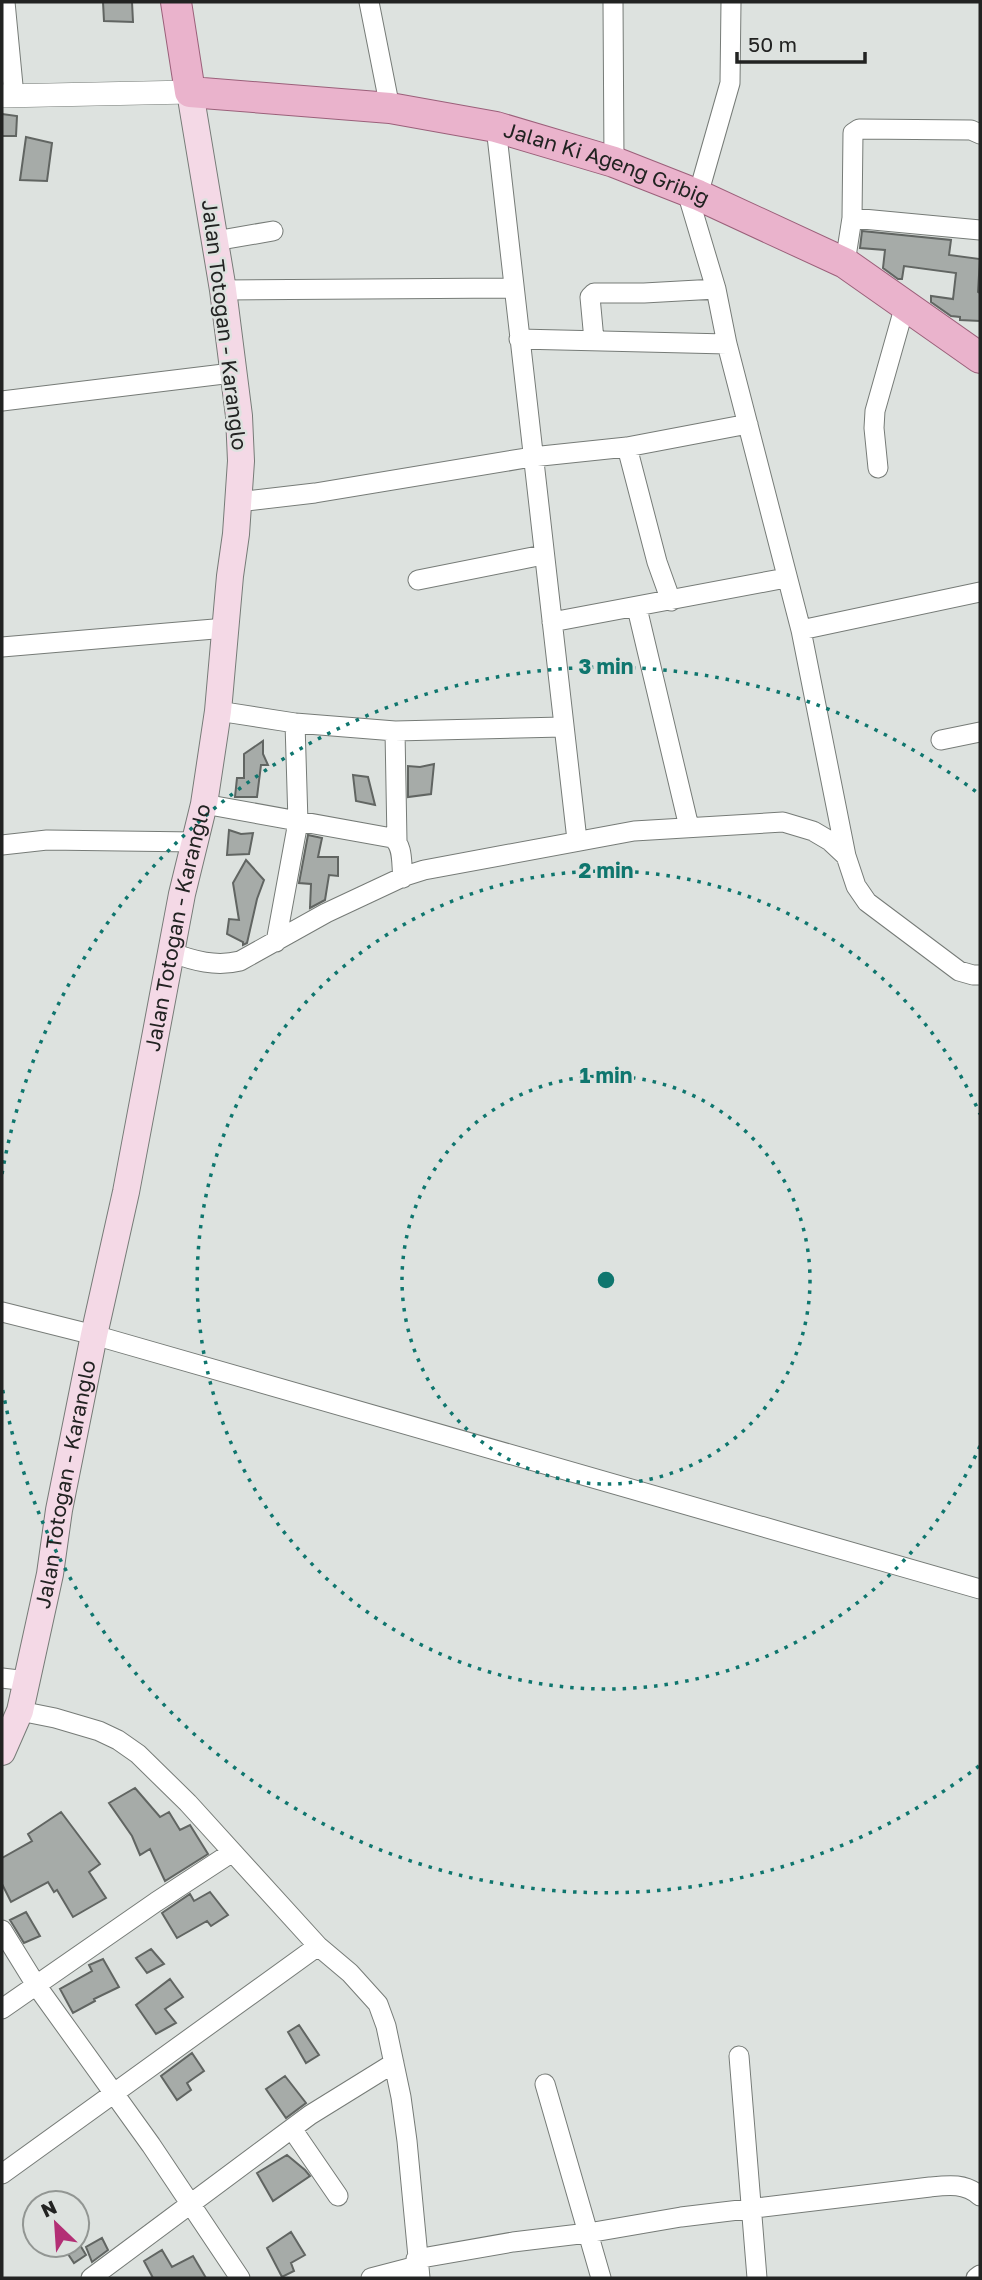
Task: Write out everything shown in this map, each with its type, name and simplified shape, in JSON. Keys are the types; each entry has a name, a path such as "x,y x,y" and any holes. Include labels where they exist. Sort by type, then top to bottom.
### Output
{"main road":[{"path":"176,2 190,92"},
{"name":"Jalan Ki Ageng Gribig","path":"190,92 390,108 496,127 614,162 693,194 845,263 980,358"},
{"name":"Jalan Totogan - Karanglo","path":"2,1752 50,1574 59,1510 126,1192 170,952 204,804 218,711 241,461 239,416 223,290 190,92"}],"street":[{"path":"5,2 8,96 190,92"},
{"path":"369,2 390,108"},
{"path":"612,2 614,162"},
{"path":"731,2 730,83 693,194 727,345 801,630 846,856 856,886 867,902 951,966 959,971 980,975"},
{"path":"496,127 577,840"},
{"path":"845,263 852,218 853,133 859,129 971,130 980,134"},
{"path":"852,218 980,230"},
{"path":"215,241 273,231"},
{"path":"223,290 513,288"},
{"path":"594,340 590,296 594,293 716,289"},
{"path":"878,468 875,411 905,305"},
{"path":"519,339 727,345"},
{"path":"2,401 232,373"},
{"path":"238,502 315,493 532,457 627,447 748,424"},
{"path":"627,447 657,562 671,601"},
{"path":"418,580 543,555"},
{"path":"552,622 786,578"},
{"path":"801,630 980,592"},
{"path":"637,608 689,827"},
{"path":"2,647 226,628"},
{"path":"218,711 295,723 396,732 563,727"},
{"path":"276,942 298,822 295,723"},
{"path":"396,732 397,841 403,878"},
{"path":"941,740 980,732"},
{"path":"204,804 382,835 397,841"},
{"path":"170,952 204,962 228,964 240,961 326,914 425,870 634,831 783,822 813,831 830,841 846,856"},
{"path":"2,845 47,840 195,842"},
{"path":"2,1312 94,1335 980,1589"},
{"path":"19,1691 78,1724 118,1740 138,1754 318,1945 350,1973 378,2004 394,2063 407,2141 418,2268"},
{"path":"2,2009 156,1902 232,1853"},
{"path":"2,1930 36,1985 151,2145 240,2278"},
{"path":"2,2174 318,1945"},
{"path":"739,2056 757,2278"},
{"path":"92,2278 292,2129 394,2063"},
{"path":"545,2084 601,2278"},
{"path":"292,2129 338,2196"},
{"path":"371,2278 513,2242 588,2233 681,2217 947,2185 972,2189 980,2196"},
{"path":"976,2278 980,2274"}],"building":[{"path":"103,2 132,2 133,22 104,21"},
{"path":"2,114 17,116 16,136 2,136"},
{"path":"26,137 52,143 47,181 20,180"},
{"path":"862,231 951,240 949,255 980,259 980,321 960,320 960,317 951,316 931,302 931,296 953,299 956,273 904,266 902,279 898,279 883,268 885,250 860,248"},
{"path":"263,741 263,754 268,765 261,765 257,797 235,797 237,778 244,778 244,754"},
{"path":"434,764 431,794 408,797 408,766"},
{"path":"353,775 368,777 375,805 356,801"},
{"path":"229,830 241,834 253,833 249,854 227,855"},
{"path":"308,835 322,838 318,857 338,857 338,876 329,875 325,900 310,908 311,884 299,883"},
{"path":"246,860 264,880 247,943 243,945 243,942 227,934 229,919 239,920 233,883"},
{"path":"135,1788 160,1817 169,1812 180,1830 190,1825 208,1854 165,1881 150,1849 140,1855 132,1836 109,1803"},
{"path":"61,1812 100,1864 89,1872 106,1898 73,1917 57,1890 54,1892 48,1882 11,1902 2,1884 2,1858 32,1841 28,1834"},
{"path":"210,1892 228,1915 211,1926 207,1921 177,1938 162,1913 190,1894 194,1901"},
{"path":"26,1912 40,1936 24,1943 10,1920"},
{"path":"151,1949 164,1964 147,1973 136,1958"},
{"path":"103,1959 119,1987 73,2013 60,1989 92,1971 89,1965"},
{"path":"170,1979 183,1997 165,2009 176,2023 156,2034 136,2005"},
{"path":"299,2025 319,2055 306,2063 288,2032"},
{"path":"192,2053 204,2071 187,2083 191,2090 177,2100 161,2076"},
{"path":"285,2076 306,2103 286,2118 266,2089"},
{"path":"287,2155 310,2176 273,2201 257,2173"},
{"path":"291,2232 305,2255 291,2263 294,2271 282,2277 267,2248"},
{"path":"102,2238 108,2250 92,2262 91,2244"},
{"path":"162,2250 172,2267 193,2256 206,2278 153,2278 144,2261"}]}
